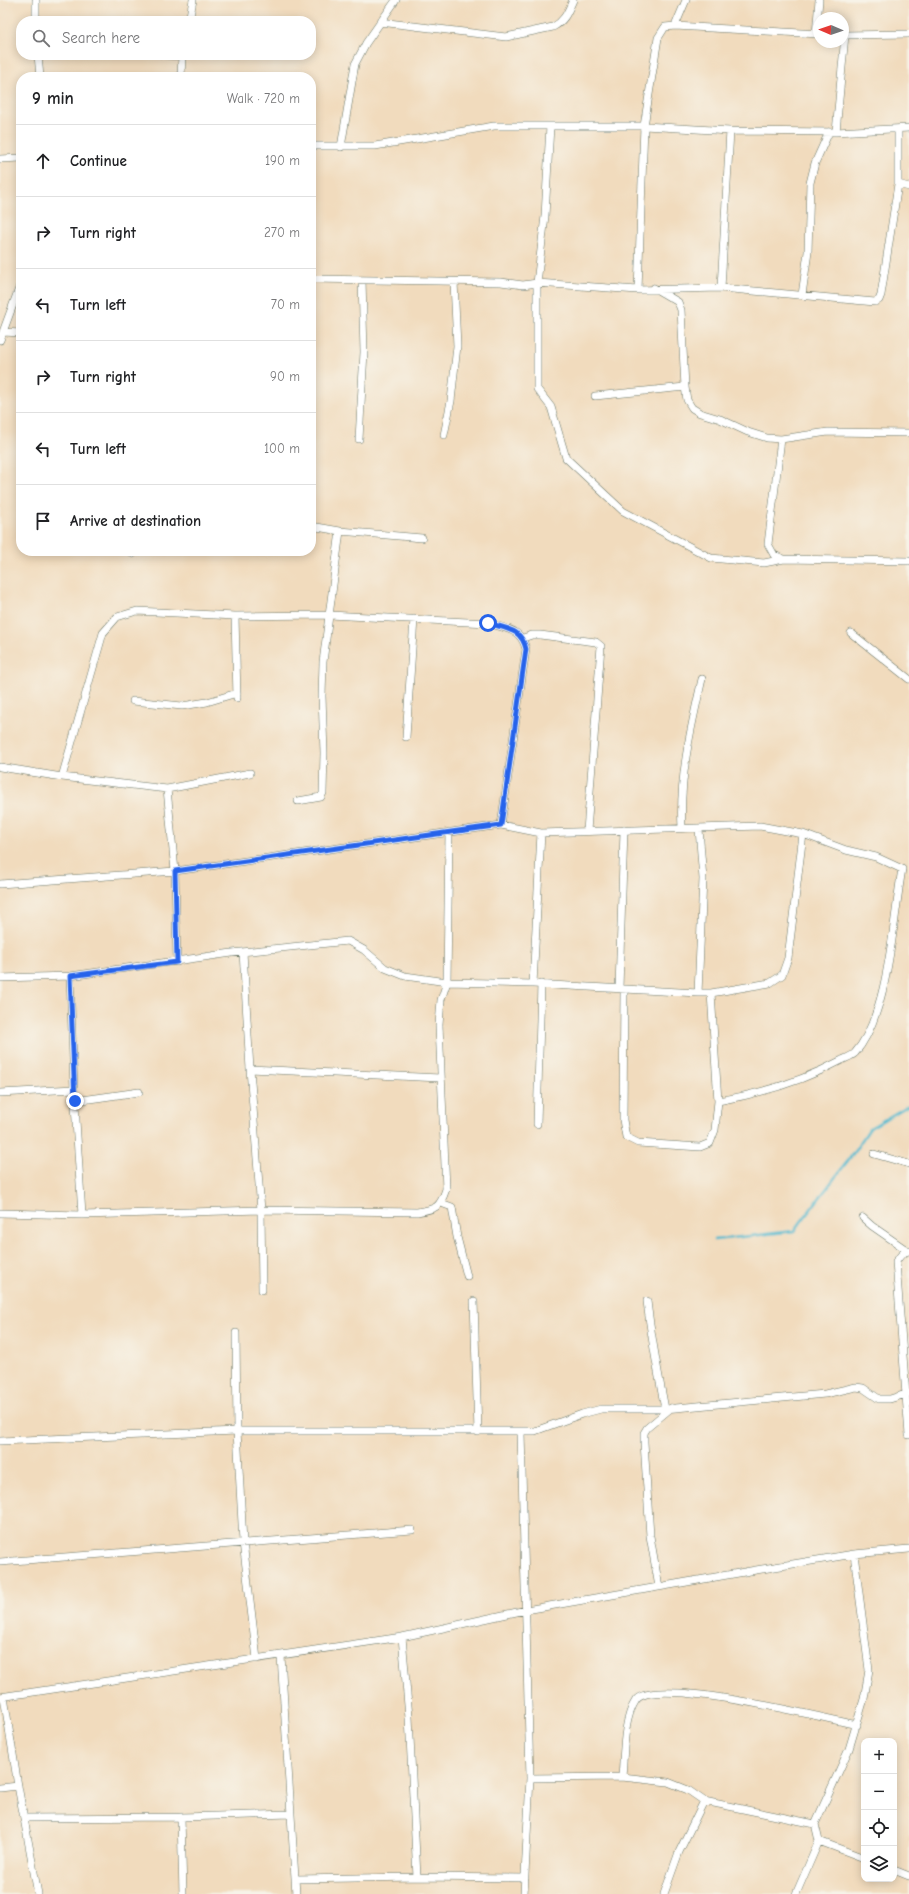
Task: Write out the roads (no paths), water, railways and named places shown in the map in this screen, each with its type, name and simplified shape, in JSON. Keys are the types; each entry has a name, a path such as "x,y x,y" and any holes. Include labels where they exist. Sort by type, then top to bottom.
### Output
{"street":[{"path":"36,0 36,16"},
{"path":"190,16 193,0"},
{"path":"341,147 355,64 380,22 396,0"},
{"path":"380,22 506,37 553,27 560,23 565,17 573,0"},
{"path":"675,26 686,0"},
{"path":"818,12 819,0"},
{"path":"638,290 644,126 658,38 665,28 675,26 813,34"},
{"path":"849,35 909,34"},
{"path":"802,295 808,252 810,183 815,163 832,132 842,48"},
{"path":"38,60 40,72"},
{"path":"181,72 182,60"},
{"path":"316,146 375,146 494,126 644,126 730,131 832,132 909,128"},
{"path":"550,126 545,216 537,283 537,389 552,407 566,458 622,511 711,558 764,563 784,559 909,561"},
{"path":"316,278 501,282 523,285 537,283 638,290 654,288 721,288 875,302 879,300 898,184 898,129"},
{"path":"721,288 730,131"},
{"path":"0,159 16,158"},
{"path":"898,184 909,187"},
{"path":"358,439 364,352 362,280"},
{"path":"444,435 451,400 457,346 454,282"},
{"path":"654,288 678,302 681,310 685,387 688,400 692,408 700,413 720,419 748,432 767,438 781,439 828,432 909,433"},
{"path":"0,340 16,296"},
{"path":"2,332 16,333"},
{"path":"594,396 685,387"},
{"path":"781,439 768,544 774,555 784,559"},
{"path":"316,527 340,531 422,538"},
{"path":"298,801 321,797 322,793 324,753 322,696 323,662 340,531"},
{"path":"62,777 103,633 117,618 136,611 235,616 329,615 488,623 513,630 523,638 526,649 501,825"},
{"path":"133,701 182,706 237,695 235,616"},
{"path":"406,737 414,619"},
{"path":"851,633 909,679"},
{"path":"523,638 532,635 540,635 596,642 602,646 587,831"},
{"path":"682,828 680,801 687,745 702,679"},
{"path":"0,767 62,777 167,789 250,773"},
{"path":"167,789 175,871 177,962"},
{"path":"0,884 175,871 501,825 541,833 760,826 802,834 846,850 876,857 906,870 877,1011 867,1034 854,1054 823,1071 744,1097 718,1102"},
{"path":"698,993 703,879 699,829"},
{"path":"624,830 622,989 623,1120 626,1137 638,1143 700,1147 710,1143 715,1130 718,1102 711,994"},
{"path":"0,1213 82,1215 261,1210 418,1212 433,1209 441,1203 446,1190 440,1078 441,1000 447,982 449,832"},
{"path":"537,1124 537,984 541,833"},
{"path":"0,978 70,976 243,952 348,941 364,950 385,968 405,976 447,982 537,984 711,994 770,982 782,975 788,958 802,834"},
{"path":"243,952 261,1210 262,1290"},
{"path":"70,976 74,1089 82,1215"},
{"path":"250,1069 440,1078"},
{"path":"0,1093 74,1089"},
{"path":"75,1101 139,1092"},
{"path":"874,1154 909,1164"},
{"path":"441,1203 452,1207 457,1237 467,1276"},
{"path":"863,1218 908,1251 899,1256 896,1262 909,1435"},
{"path":"474,1301 478,1432"},
{"path":"647,1302 651,1337 668,1408"},
{"path":"236,1333 237,1431 243,1542 257,1659"},
{"path":"0,1441 237,1431 521,1432 535,1431 546,1428 582,1414 601,1409 668,1408 825,1394 850,1387 863,1388 879,1399 890,1400 907,1393"},
{"path":"659,1587 650,1536 644,1432 668,1408"},
{"path":"521,1432 530,1778 524,1894"},
{"path":"0,1562 70,1558 243,1542 412,1530"},
{"path":"38,1894 2,1697 402,1637 526,1610 854,1554 909,1549"},
{"path":"796,1894 819,1841 815,1824 849,1749 857,1725 864,1699 869,1670 854,1554"},
{"path":"402,1637 409,1717 416,1877"},
{"path":"281,1656 296,1894"},
{"path":"622,1778 628,1717 637,1699 648,1694 677,1693 752,1702 857,1725"},
{"path":"530,1778 622,1778 668,1782 688,1790 704,1801 815,1824"},
{"path":"0,1788 18,1786"},
{"path":"664,1894 679,1852 704,1801"},
{"path":"24,1818 181,1817 291,1814"},
{"path":"181,1817 183,1894"},
{"path":"819,1841 861,1857"},
{"path":"897,1871 909,1876"},
{"path":"295,1879 416,1877 525,1878"}],"waterway":[{"path":"714,1240 794,1231 850,1158 870,1128 909,1105"}]}
